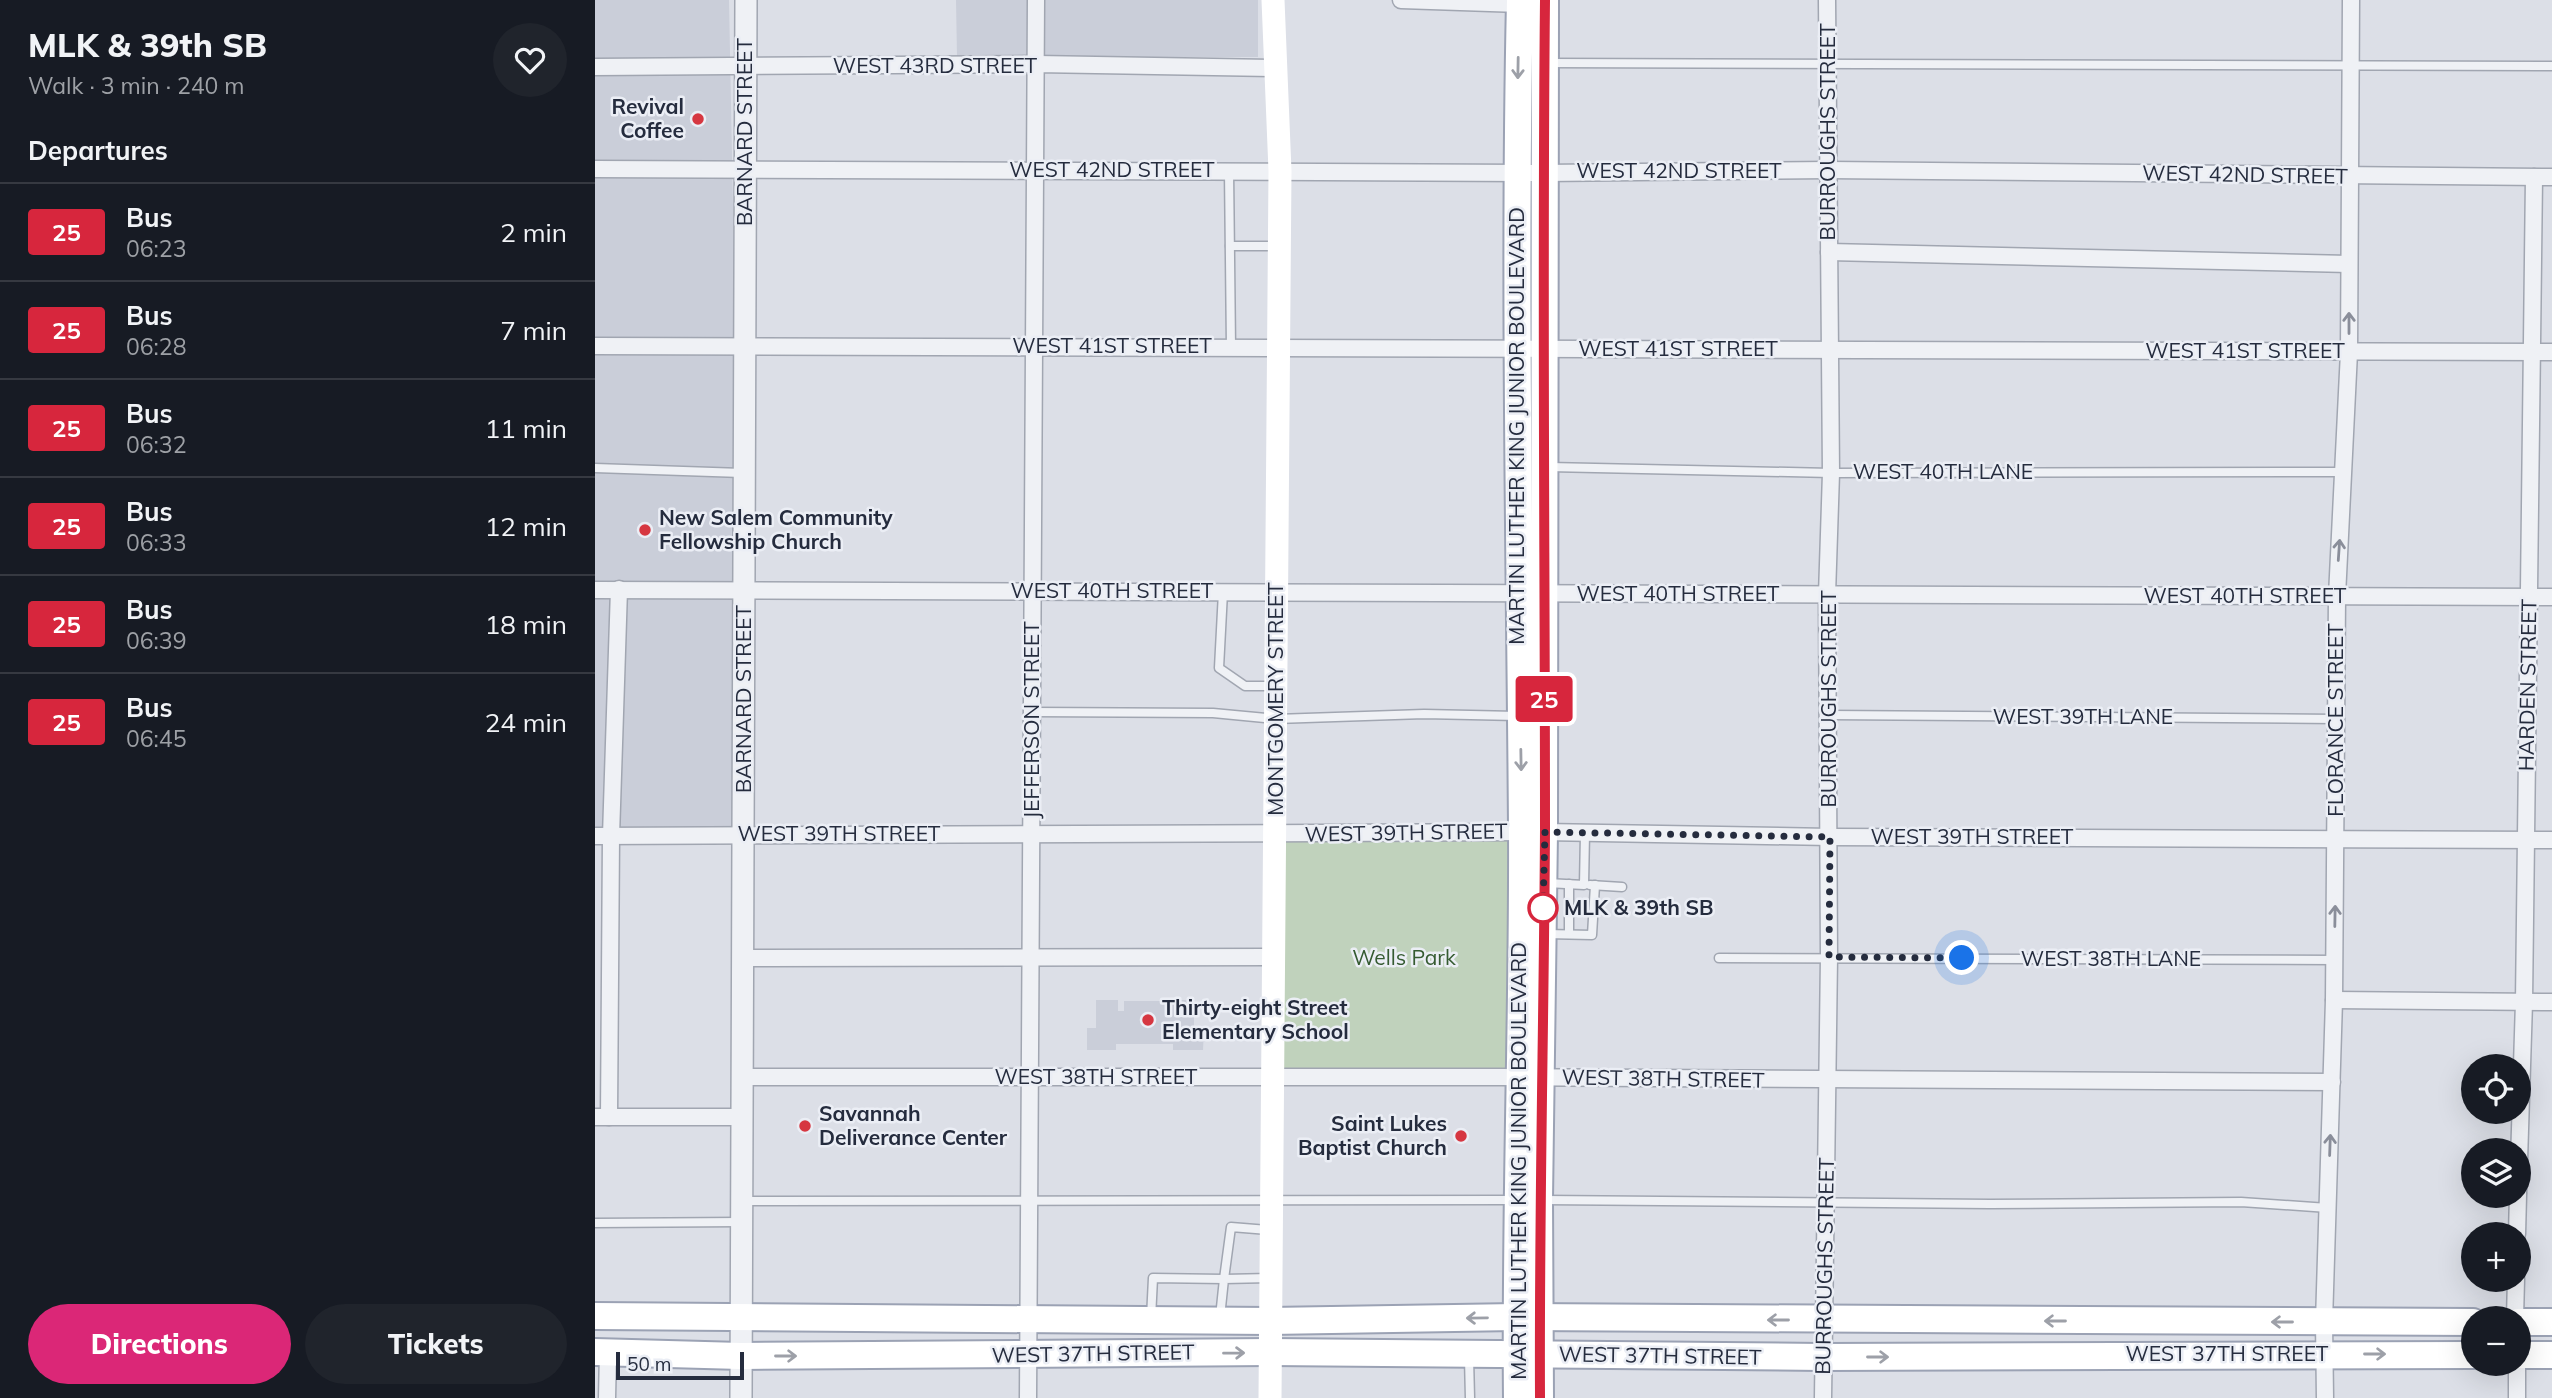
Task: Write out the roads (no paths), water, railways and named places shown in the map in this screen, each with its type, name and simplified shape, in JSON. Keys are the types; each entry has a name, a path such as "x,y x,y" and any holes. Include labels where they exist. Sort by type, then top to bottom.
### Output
{"main road":[{"name":"MONTGOMERY STREET","path":"1270,1398 1280,171 1273,0"},
{"name":"MARTIN LUTHER KING JUNIOR BOULEVARD","path":"1528,1 1544,63 1542,467 1520,716 1533,832 1556,883 1556,934 1529,1077"},
{"name":"MARTIN LUTHER KING JUNIOR BOULEVARD","path":"1528,1 1516,172 1515,350 1530,594 1533,832 1527,1318 1528,1356 1540,1398"},
{"name":"WEST 37TH STREET","path":"595,1316 1270,1321 1527,1318 2461,1322"},
{"path":"2531,1322 2552,1322"},
{"name":"WEST 37TH STREET","path":"601,1352 741,1356 1270,1352 1822,1357 2461,1355"},
{"path":"2531,1355 2552,1355"},
{"name":"MARTIN LUTHER KING JUNIOR BOULEVARD","path":"1517,1398 1528,1356"}],"street":[{"name":"BARNARD STREET","path":"741,1398 746,0"},
{"name":"JEFFERSON STREET","path":"1028,1398 1036,0"},
{"path":"1401,0 1528,1"},
{"name":"BURROUGHS STREET","path":"1823,1398 1830,837 1827,595 1831,472 1827,0"},
{"name":"FLORANCE STREET","path":"2325,1398 2335,960 2337,596 2349,352 2351,0"},
{"name":"WEST 43RD STREET","path":"595,67 1037,64 1275,68"},
{"name":"WEST 42ND STREET","path":"595,169 1544,173 1829,170 2552,177"},
{"name":"HARDEN STREET","path":"2520,1138 2524,1002 2534,177"},
{"path":"1829,252 2349,264"},
{"name":"WEST 41ST STREET","path":"595,346 2552,352"},
{"path":"619,589 603,836 602,1117 741,1117"},
{"name":"WEST 40TH STREET","path":"595,590 2552,597"},
{"name":"WEST 39TH STREET","path":"603,836 1533,832 1830,837 2552,840"},
{"path":"743,958 1274,957"},
{"path":"2334,1000 2552,1002"},
{"name":"WEST 38TH STREET","path":"742,1077 1529,1077 2332,1082"},
{"path":"601,1352 603,1395"},
{"path":"2517,1376 2517,1398"}],"lane":[{"path":"1544,63 1572,66 1828,63 2552,66"},
{"path":"1229,171 1231,347"},
{"path":"1230,246 1279,246"},
{"name":"WEST 40TH LANE","path":"1542,467 1831,472 2344,472"},
{"path":"595,468 743,473"},
{"path":"1223,592 1219,668 1245,686 1275,686"},
{"path":"1032,712 1213,713 1276,719 1424,714 1520,716"},
{"name":"WEST 39TH LANE","path":"1829,715 2336,719"},
{"path":"1584,885 1585,833"},
{"path":"1556,883 1622,887"},
{"path":"1556,934 1592,935 1595,885"},
{"name":"WEST 38TH LANE","path":"1719,958 2335,960"},
{"path":"595,1223 742,1212 1029,1201 1272,1198 1826,1203 2241,1202 2328,1208"},
{"path":"1219,1320 1231,1227 1271,1230"},
{"path":"1151,1320 1153,1278 1270,1278"},
{"path":"1469,1355 1469,1398"}],"place":[{"name":"Revival Coffee","path":"698,119"},
{"name":"New Salem Community Fellowship Church","path":"645,530"},
{"name":"MLK & 39th SB","path":"1543,908"},
{"name":"Thirty-eight Street Elementary School","path":"1148,1020"},
{"name":"Savannah Deliverance Center","path":"805,1126"},
{"name":"Saint Lukes Baptist Church","path":"1461,1136"}],"park label":[{"name":"Wells Park","path":"1404,958"}]}
